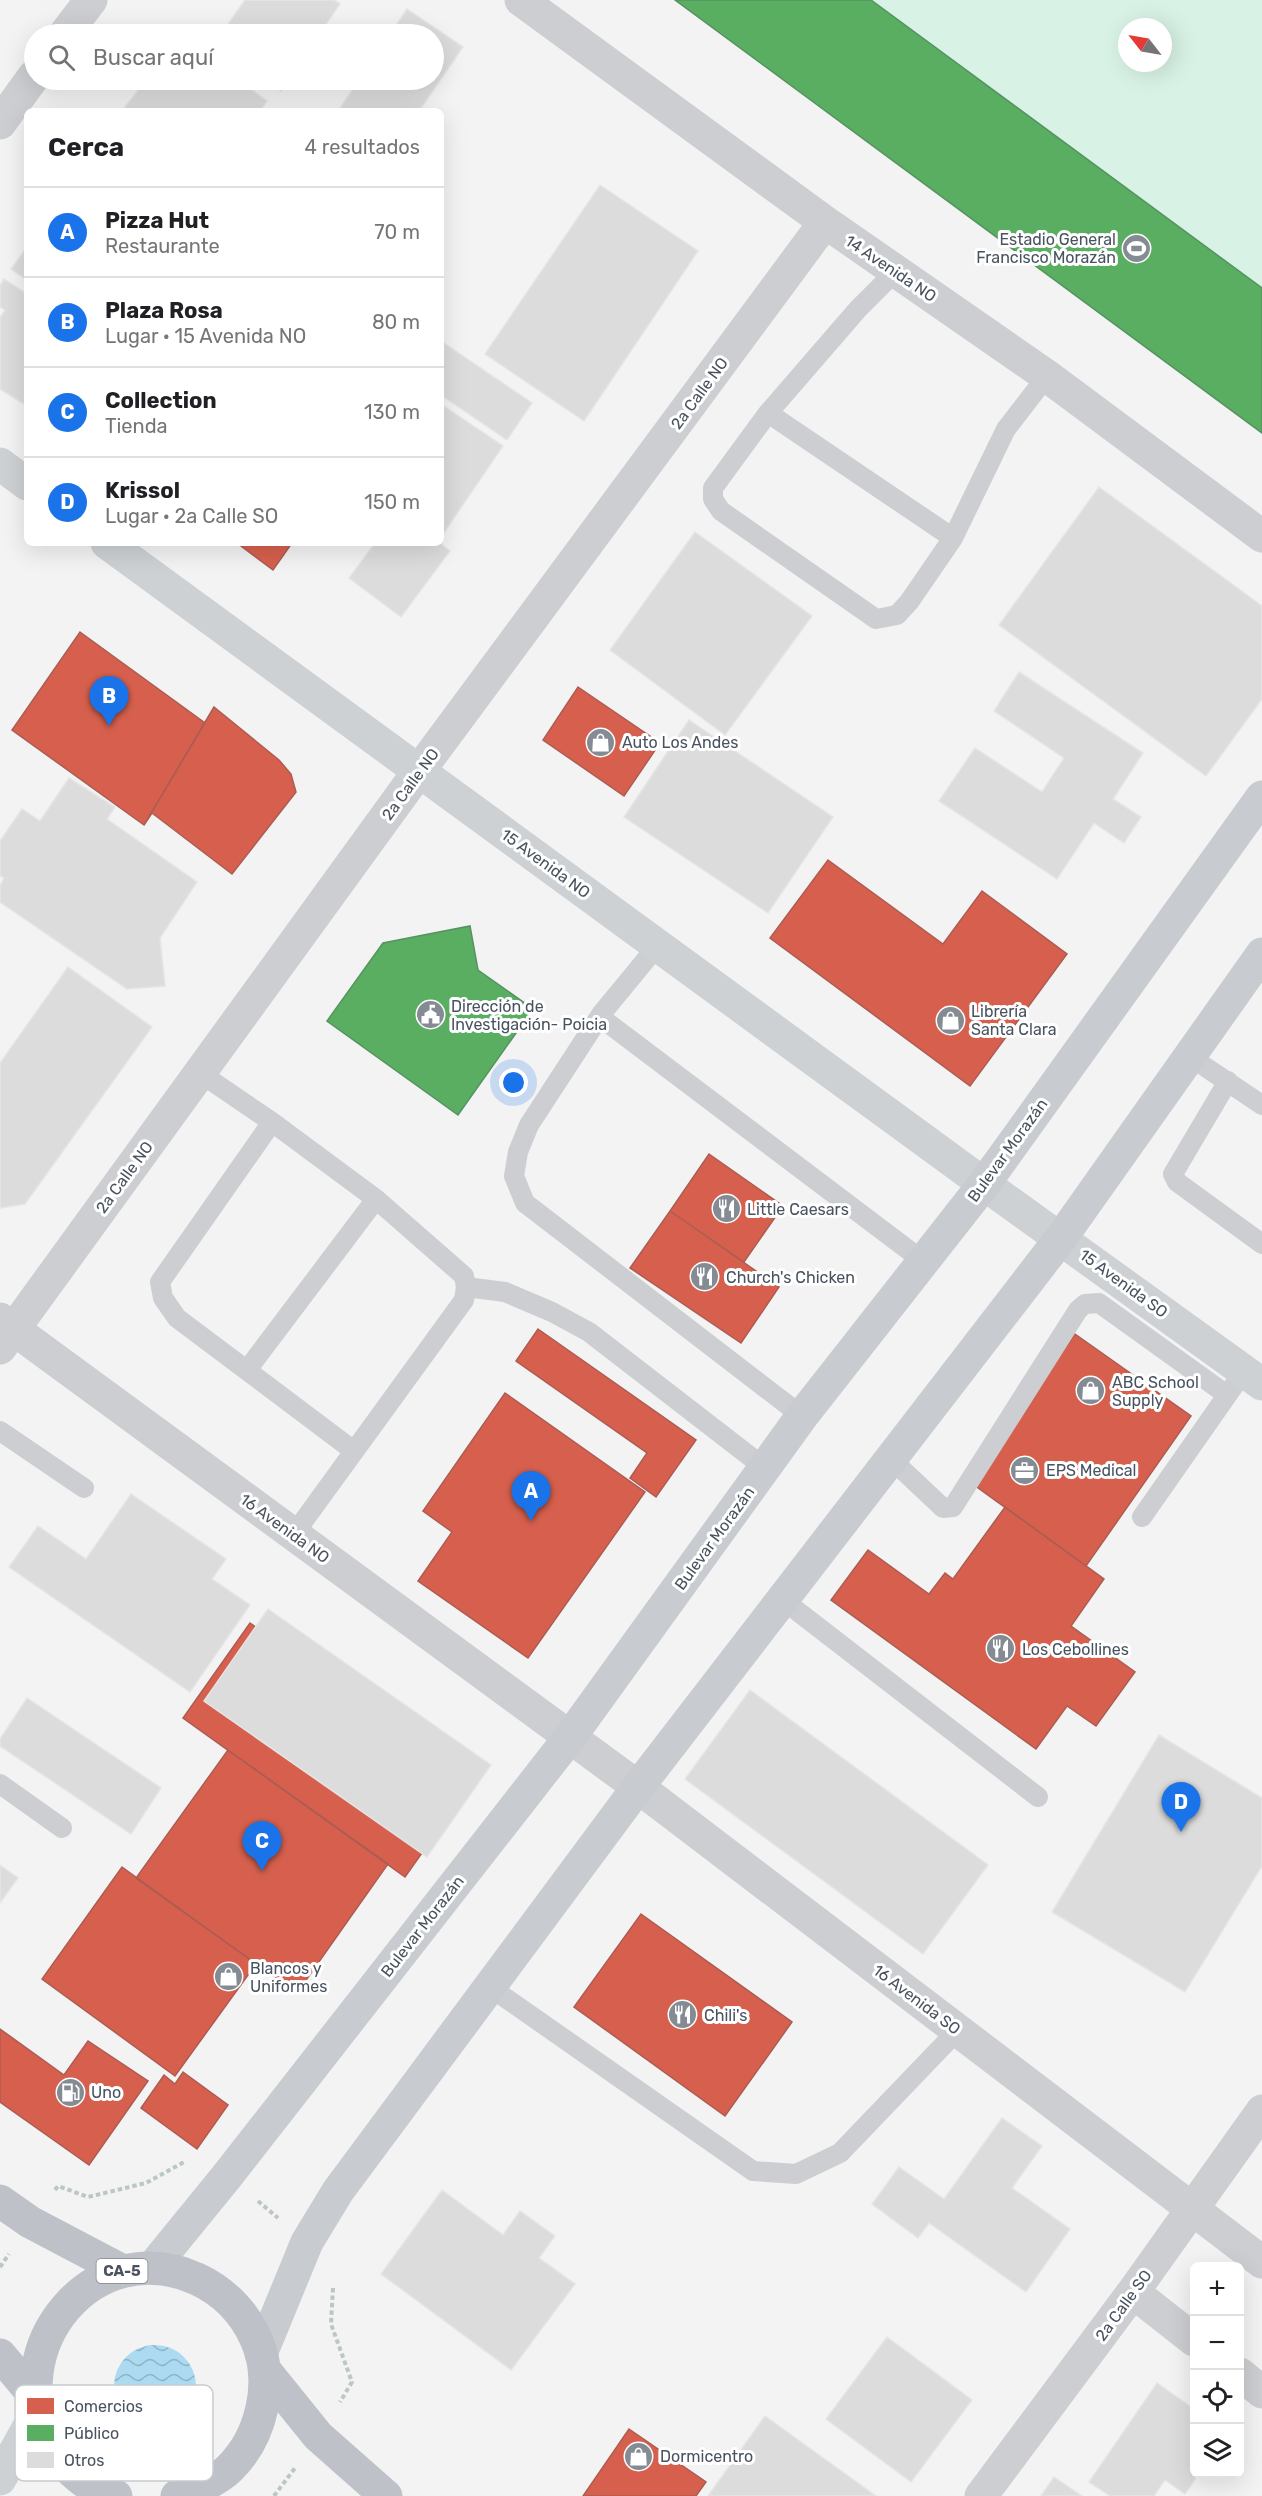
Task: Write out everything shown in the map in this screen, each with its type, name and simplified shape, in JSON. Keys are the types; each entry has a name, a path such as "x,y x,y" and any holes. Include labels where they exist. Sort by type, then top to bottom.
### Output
{"highway":[{"name":"CA-5","path":"0,2201 30,2222 137,2269 180,2272 214,2287 241,2312 256,2338 262,2361 263,2406 251,2440 228,2469 213,2479"},
{"name":"CA-5","path":"35,2385 35,2361 46,2330 66,2303 92,2283 137,2269"},
{"name":"CA-5","path":"0,2355 22,2385"},
{"name":"CA-5","path":"262,2361 318,2436 386,2496"},
{"name":"CA-5","path":"84,2481 116,2496"},
{"name":"CA-5","path":"177,2496 197,2490 210,2481"}],"main road":[{"name":"Bulevar Morazán","path":"137,2269 227,2176 570,1737 802,1416 984,1184 1262,797"},
{"path":"262,2361 307,2242 338,2191 638,1787 1061,1238 1262,954"}],"street":[{"path":"73,24 91,0"},
{"name":"14 Avenida NO","path":"521,0 825,222 1047,376 1262,536"},
{"path":"0,123 24,90"},
{"name":"2a Calle NO","path":"5,1332 200,1073 419,771 825,222"},
{"path":"0,464 24,482"},
{"name":"15 Avenida NO","path":"111,546 984,1184"},
{"name":"15 Avenida SO","path":"984,1184 1061,1238 1244,1383"},
{"name":"16 Avenida NO","path":"5,1332 294,1534 570,1737"},
{"name":"16 Avenida SO","path":"570,1737 1262,2262"},
{"name":"2a Calle SO","path":"981,2496 1133,2292 1262,2111"},
{"path":"1133,2292 1190,2337"},
{"path":"1244,2378 1262,2392"},
{"path":"0,2479 15,2446"}],"lane":[{"path":"896,271 858,309 768,413 713,488 713,499 720,511 876,619 897,615 953,538 1006,429 1047,376"},
{"path":"768,413 953,538"},
{"path":"658,945 600,1017 528,1125 518,1152 514,1176 525,1203 802,1416"},
{"path":"600,1017 923,1261"},
{"path":"1189,1056 1262,1105"},
{"path":"200,1073 272,1122 376,1199 464,1276 466,1287 464,1299 294,1534"},
{"path":"1228,1081 1173,1174 1177,1182 1262,1244"},
{"path":"272,1122 160,1282 163,1298 177,1318 354,1451"},
{"path":"247,1370 376,1199"},
{"path":"466,1287 505,1292 552,1312 589,1332 765,1468"},
{"path":"891,1459 943,1508 953,1507 1078,1310 1085,1304 1099,1303 1244,1383 1142,1517"},
{"path":"0,1431 84,1488"},
{"path":"783,1600 1038,1797"},
{"path":"0,1784 62,1828"},
{"path":"490,1987 753,2171 796,2174 840,2153 958,2030"}],"path":[{"path":"274,2496 318,2436 352,2382 331,2324 333,2269 307,2242"}],"green space":[{"name":"Estadio General Francisco Morazán","path":"675,0 1262,0 1262,433"}],"water":[{"path":"147,2345 163,2345 178,2352 189,2363 196,2378 196,2385 114,2385 114,2378 121,2363 132,2352"}],"building: Comercios":[{"path":"241,546 290,546 273,570"},
{"path":"80,632 205,723 144,825 12,730"},
{"name":"Auto Los Andes","path":"578,687 660,743 624,796 543,740"},
{"path":"214,707 279,760 291,774 296,792 232,874 152,813 144,825"},
{"name":"Librería Santa Clara","path":"828,860 943,944 982,891 1067,954 970,1086 770,938"},
{"name":"Little Caesars","path":"709,1154 783,1206 744,1262 670,1211"},
{"name":"Church's Chicken","path":"670,1211 779,1287 741,1343 630,1268"},
{"path":"538,1329 696,1440 656,1497 630,1478 647,1453 516,1361"},
{"path":"1075,1334 1191,1416 1086,1566 970,1482"},
{"path":"505,1393 645,1492 528,1658 418,1581 452,1532 423,1511"},
{"name":"Los Cebollines","path":"1005,1507 1104,1579 1071,1626 1135,1672 1096,1726 1067,1706 1036,1749 831,1600 868,1550 929,1594 945,1573 953,1579"},
{"path":"250,1623 473,1781 405,1877 183,1718"},
{"path":"228,1750 388,1864 297,1993 136,1878"},
{"path":"122,1867 256,1964 175,2076 42,1979"},
{"name":"Chili's","path":"641,1914 792,2022 725,2116 574,2007"},
{"name":"Uno","path":"0,2029 64,2075 88,2041 148,2081 89,2165 0,2102"},
{"name":"Uno","path":"183,2072 228,2105 197,2149 141,2108 164,2075 175,2084"},
{"name":"Dormicentro","path":"629,2429 706,2482 696,2496 583,2496"}],"building: Público":[{"path":"675,0 871,0 1262,288 1262,433"},
{"name":"Dirección de Investigación- Poicia","path":"470,926 478,970 533,1009 458,1115 327,1021 383,943"}],"building: Otros":[{"path":"245,0 334,0 340,4 326,24 228,24"},
{"path":"407,9 429,24 397,24"},
{"path":"444,34 463,47 444,75"},
{"path":"138,90 252,90 267,101 262,108 124,108"},
{"path":"352,90 433,90 421,108 340,108"},
{"path":"600,185 698,251 584,421 485,354"},
{"path":"24,251 24,278 11,269"},
{"path":"4,279 24,292 24,404 0,389 0,318 5,310 0,307 0,286"},
{"path":"444,343 532,403 507,440 444,397"},
{"path":"444,406 503,446 444,533"},
{"path":"1099,487 1262,606 1262,699 1206,776 999,625"},
{"path":"695,532 812,616 725,735 610,650"},
{"path":"373,546 444,546 450,551 401,617 349,578"},
{"path":"1019,672 1143,753 1113,799 1141,817 1124,843 1094,823 1057,879 939,801 975,748 1042,792 1064,758 994,711"},
{"path":"689,720 833,817 768,913 624,817"},
{"path":"69,778 115,807 107,819 197,882 160,938 165,986 127,989 0,902 0,886 4,878 0,876 0,841 22,809 40,821"},
{"path":"68,967 152,1027 25,1204 0,1208 0,1063"},
{"path":"131,1494 226,1559 212,1579 250,1605 190,1692 9,1567 38,1526 86,1559"},
{"path":"268,1609 491,1765 427,1857 204,1701"},
{"path":"750,1690 988,1865 923,1954 685,1779"},
{"path":"27,1698 161,1788 131,1834 0,1746 0,1739"},
{"path":"1159,1735 1262,1798 1262,1866 1185,1992 1052,1912"},
{"path":"1159,1735 1262,1798 1262,1866 1185,1992 1052,1912"},
{"path":"0,1865 18,1878 0,1903"},
{"path":"1002,2118 1042,2146 1012,2188 1070,2229 1026,2292 929,2223 918,2238 872,2204 899,2167 944,2199"},
{"path":"442,2190 503,2235 520,2211 555,2236 539,2258 575,2284 511,2370 381,2274"},
{"path":"887,2337 972,2400 911,2482 826,2419"},
{"path":"1157,2383 1190,2406 1190,2478 1196,2478 1185,2494 1165,2480 1154,2496 1110,2496 1089,2482"},
{"path":"765,2416 876,2496 708,2496"},
{"path":"1054,2477 1082,2496 1041,2496"}],"place":[{"name":"Estadio General Francisco Morazán","path":"1137,248"},
{"name":"Plaza Rosa","path":"109,726"},
{"name":"Auto Los Andes","path":"601,742"},
{"name":"Dirección de Investigación- Poicia","path":"430,1015"},
{"name":"Librería Santa Clara","path":"950,1020"},
{"name":"Little Caesars","path":"726,1209"},
{"name":"Church's Chicken","path":"705,1277"},
{"name":"ABC School Supply","path":"1091,1391"},
{"name":"EPS Medical","path":"1025,1470"},
{"name":"Pizza Hut","path":"531,1521"},
{"name":"Los Cebollines","path":"1001,1649"},
{"name":"Krissol","path":"1181,1832"},
{"name":"Collection","path":"262,1871"},
{"name":"Blancos y Uniformes","path":"229,1977"},
{"name":"Chili's","path":"683,2015"},
{"name":"Uno","path":"70,2092"},
{"name":"Dormicentro","path":"639,2456"}]}
